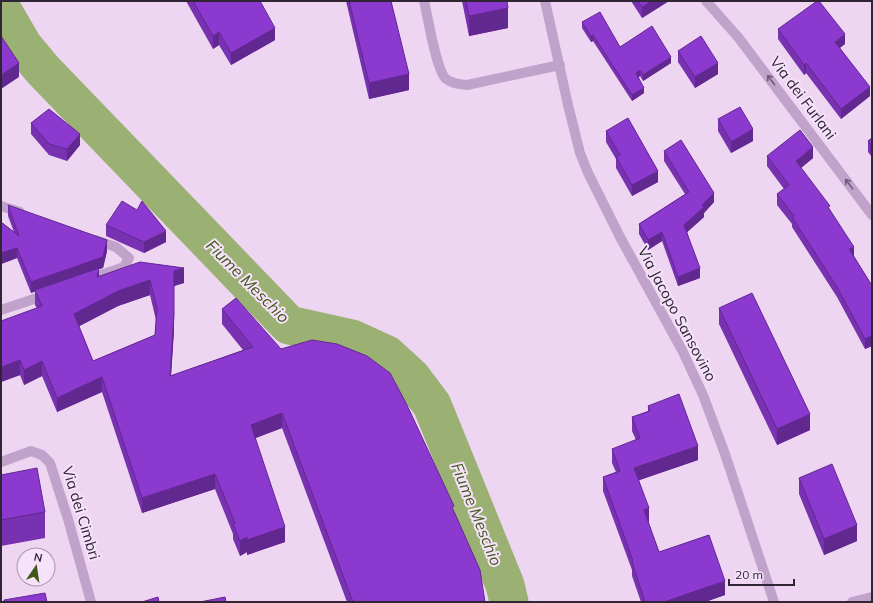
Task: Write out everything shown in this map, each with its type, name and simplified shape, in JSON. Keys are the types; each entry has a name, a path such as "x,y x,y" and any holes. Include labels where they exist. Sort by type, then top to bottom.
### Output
{"street":[{"path":"424,1 439,68 445,78 454,84 467,85 560,65"},
{"name":"Via Jacopo Sansovino","path":"545,1 574,129 588,173 612,224 682,350 703,395 725,454 774,602"},
{"name":"Via dei Furlani","path":"706,1 738,37 872,215"},
{"path":"1,206 30,216"},
{"path":"73,285 124,267 129,258 116,247 87,237"},
{"path":"1,310 59,290"},
{"name":"Via dei Cimbri","path":"1,462 31,451 42,455 50,463 68,519 91,602"},
{"path":"852,602 872,597"}],"building":[{"path":"193,1 260,1 275,28 231,53 219,32 213,36"},
{"path":"349,1 391,1 409,74 369,83"},
{"path":"466,1 507,1 508,8 469,16"},
{"path":"638,1 652,1 642,7"},
{"path":"819,1 845,34 835,42 870,87 841,109 806,63 804,65 778,29"},
{"path":"600,12 620,47 652,26 671,57 643,75 640,70 636,73 644,88 632,95 593,35 591,36 582,22"},
{"path":"1,36 19,63 1,75"},
{"path":"701,36 718,63 695,77 678,51"},
{"path":"740,107 753,129 731,142 718,119"},
{"path":"49,109 80,134 67,149 49,144 31,123"},
{"path":"628,118 658,171 632,185 616,157 620,155 606,131"},
{"path":"800,130 813,147 796,161 830,206 828,207 854,247 849,249 871,284 872,283 872,336 865,339 837,287 792,217 794,216 777,194 789,185 767,156"},
{"path":"872,138 872,146 868,141"},
{"path":"681,140 714,193 702,205 704,207 684,225 700,268 678,277 662,232 648,240 639,224 689,192 664,151"},
{"path":"122,201 137,210 142,201 166,231 144,242 106,225"},
{"path":"8,205 107,240 103,257 31,282 17,248 1,253 1,222 19,236"},
{"path":"140,262 184,268 174,271 174,315 170,376 253,347 222,309 236,298 281,349 312,340 337,344 367,356 390,373 407,405 454,506 452,507 480,570 485,602 353,602 282,413 251,425 285,527 247,540 247,537 240,541 233,524 235,523 215,474 142,498 102,377 57,398 42,361 24,370 20,360 1,367 1,321 42,306 35,290 99,268 97,277","holes":["150,280 157,308 155,335 93,361 74,314 118,291"]},
{"path":"752,293 810,414 777,429 719,308"},
{"path":"679,394 698,446 634,468 649,508 644,510 659,552 709,535 725,581 664,602 645,602 632,562 633,561 603,477 620,471 612,449 640,438 632,417 650,411 648,406"},
{"path":"832,464 857,525 824,539 799,478"},
{"path":"37,468 45,512 1,520 1,475"},
{"path":"45,593 47,602 4,602 4,600"},
{"path":"158,597 159,602 142,602"},
{"path":"225,597 226,602 200,602"}],"waterway":[{"name":"Fiume Meschio","path":"1,8 23,46 43,70 289,325 352,339 387,355 411,377 432,405 505,585 509,602"},
{"path":"289,325 298,353"}]}
